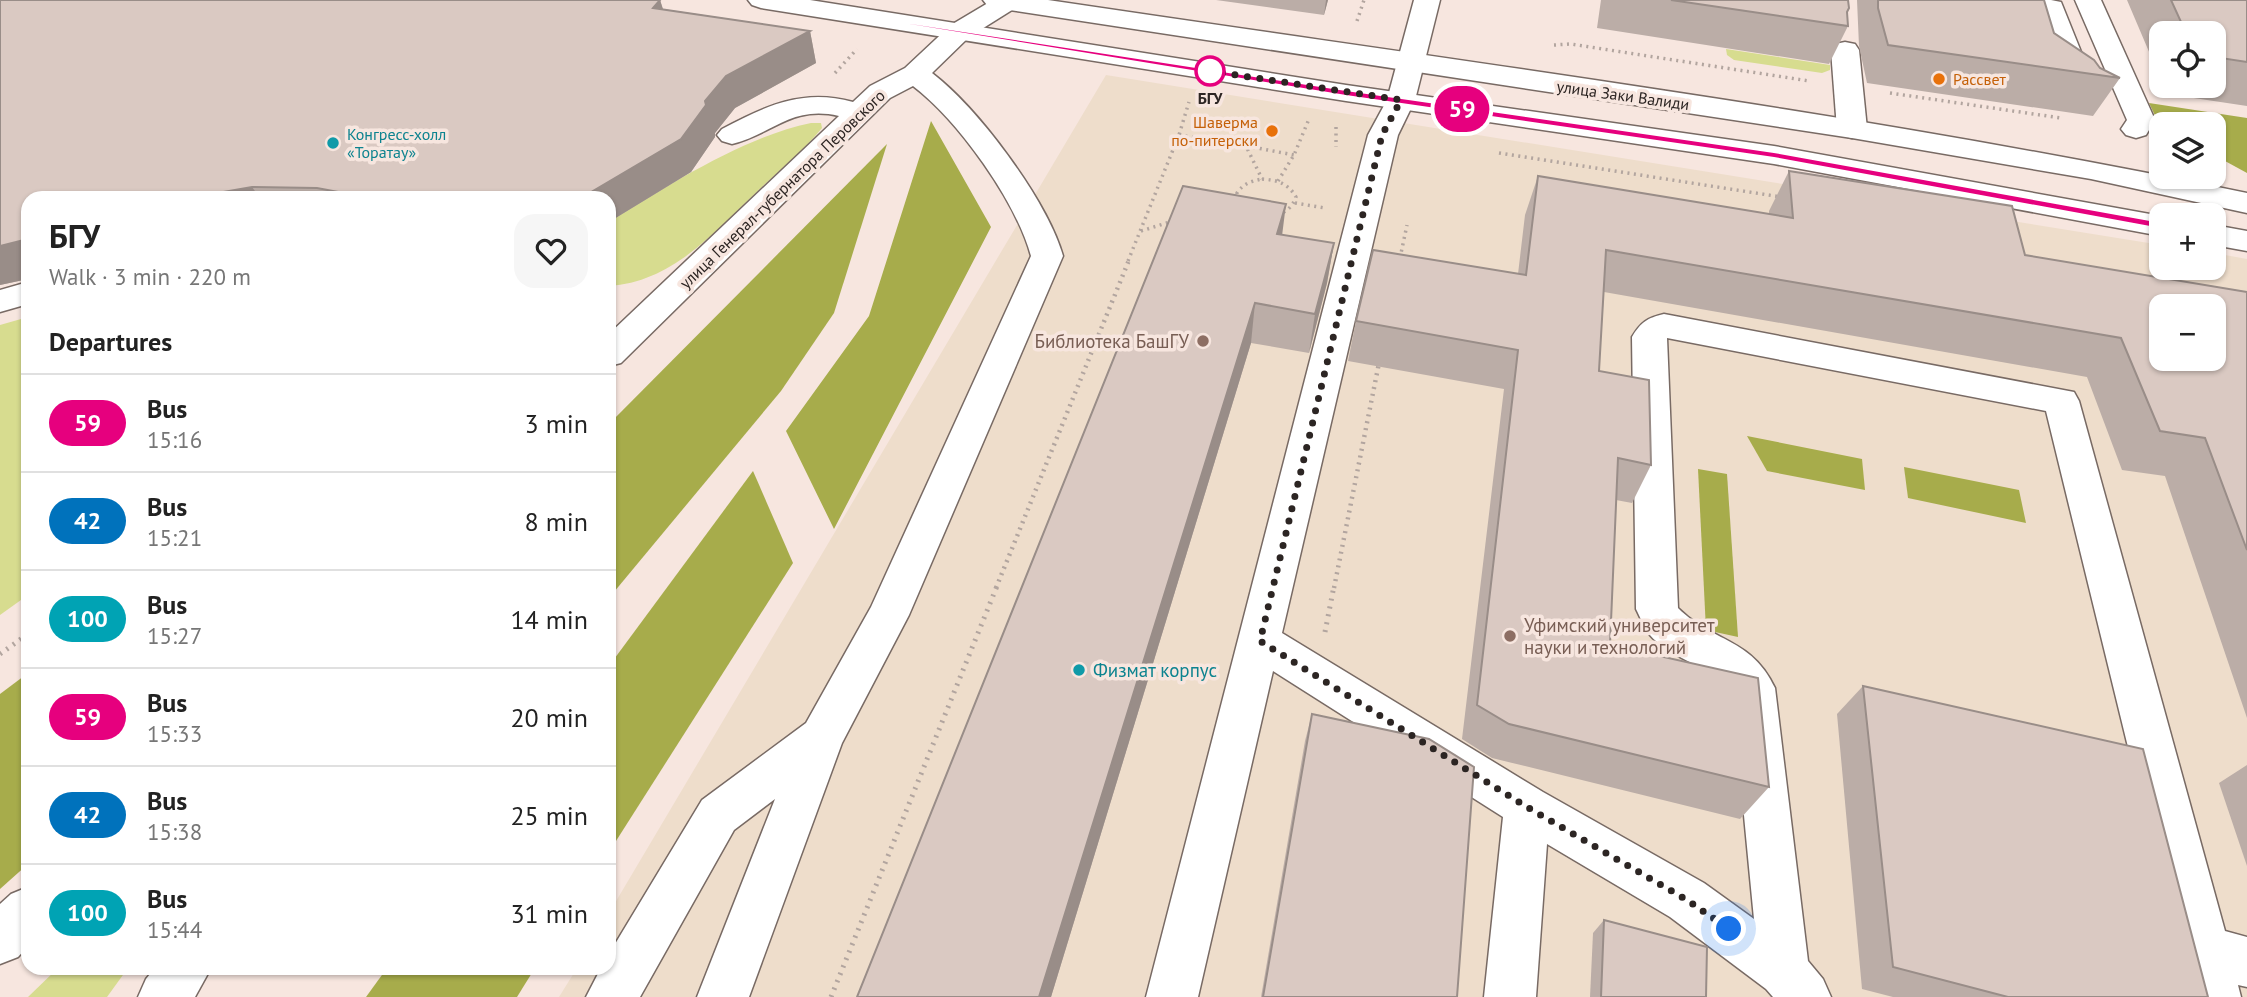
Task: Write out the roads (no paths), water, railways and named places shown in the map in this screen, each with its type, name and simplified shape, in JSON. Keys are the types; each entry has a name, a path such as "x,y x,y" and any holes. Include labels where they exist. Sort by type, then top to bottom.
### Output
{"main road":[{"name":"улица Заки Валиди","path":"761,0 1774,155 2149,224"},
{"path":"1172,997 1382,135 1401,100 1427,0"},
{"path":"1994,0 2052,8 2085,98"},
{"path":"2088,0 2141,120 2136,129"},
{"name":"улица Заки Валиди","path":"1006,1 1852,129 2091,170 2247,203"},
{"name":"улица Генерал-губернатора Перовского","path":"617,337 880,92 915,74 960,31 1006,1"},
{"path":"1844,38 1852,129"},
{"path":"723,997 822,737 888,615 1046,256 1040,234 974,128 954,106 915,74"},
{"path":"732,135 801,104 836,105 858,113"},
{"path":"2226,237 2247,241"},
{"path":"0,301 21,295"},
{"path":"1795,984 1754,688 1745,674 1671,629 1660,618 1657,609 1649,337 1656,328 1664,326 2061,401 2222,970"},
{"path":"1260,641 1527,807 1687,900 1795,984"},
{"path":"612,997 718,815 822,737"},
{"path":"1510,997 1527,807"},
{"path":"0,939 21,918"},
{"path":"164,997 181,975"}],"place":[{"name":"БГУ","path":"1210,71"},
{"name":"Рассвет","path":"1939,79"},
{"name":"Шаверма по-питерски","path":"1272,131"},
{"name":"Конгресс-холл «Торатау»","path":"333,143"},
{"name":"Библиотека БашГУ","path":"1203,341"},
{"name":"Уфимский университет науки и технологий","path":"1510,636"},
{"name":"Физмат корпус","path":"1079,670"}]}
